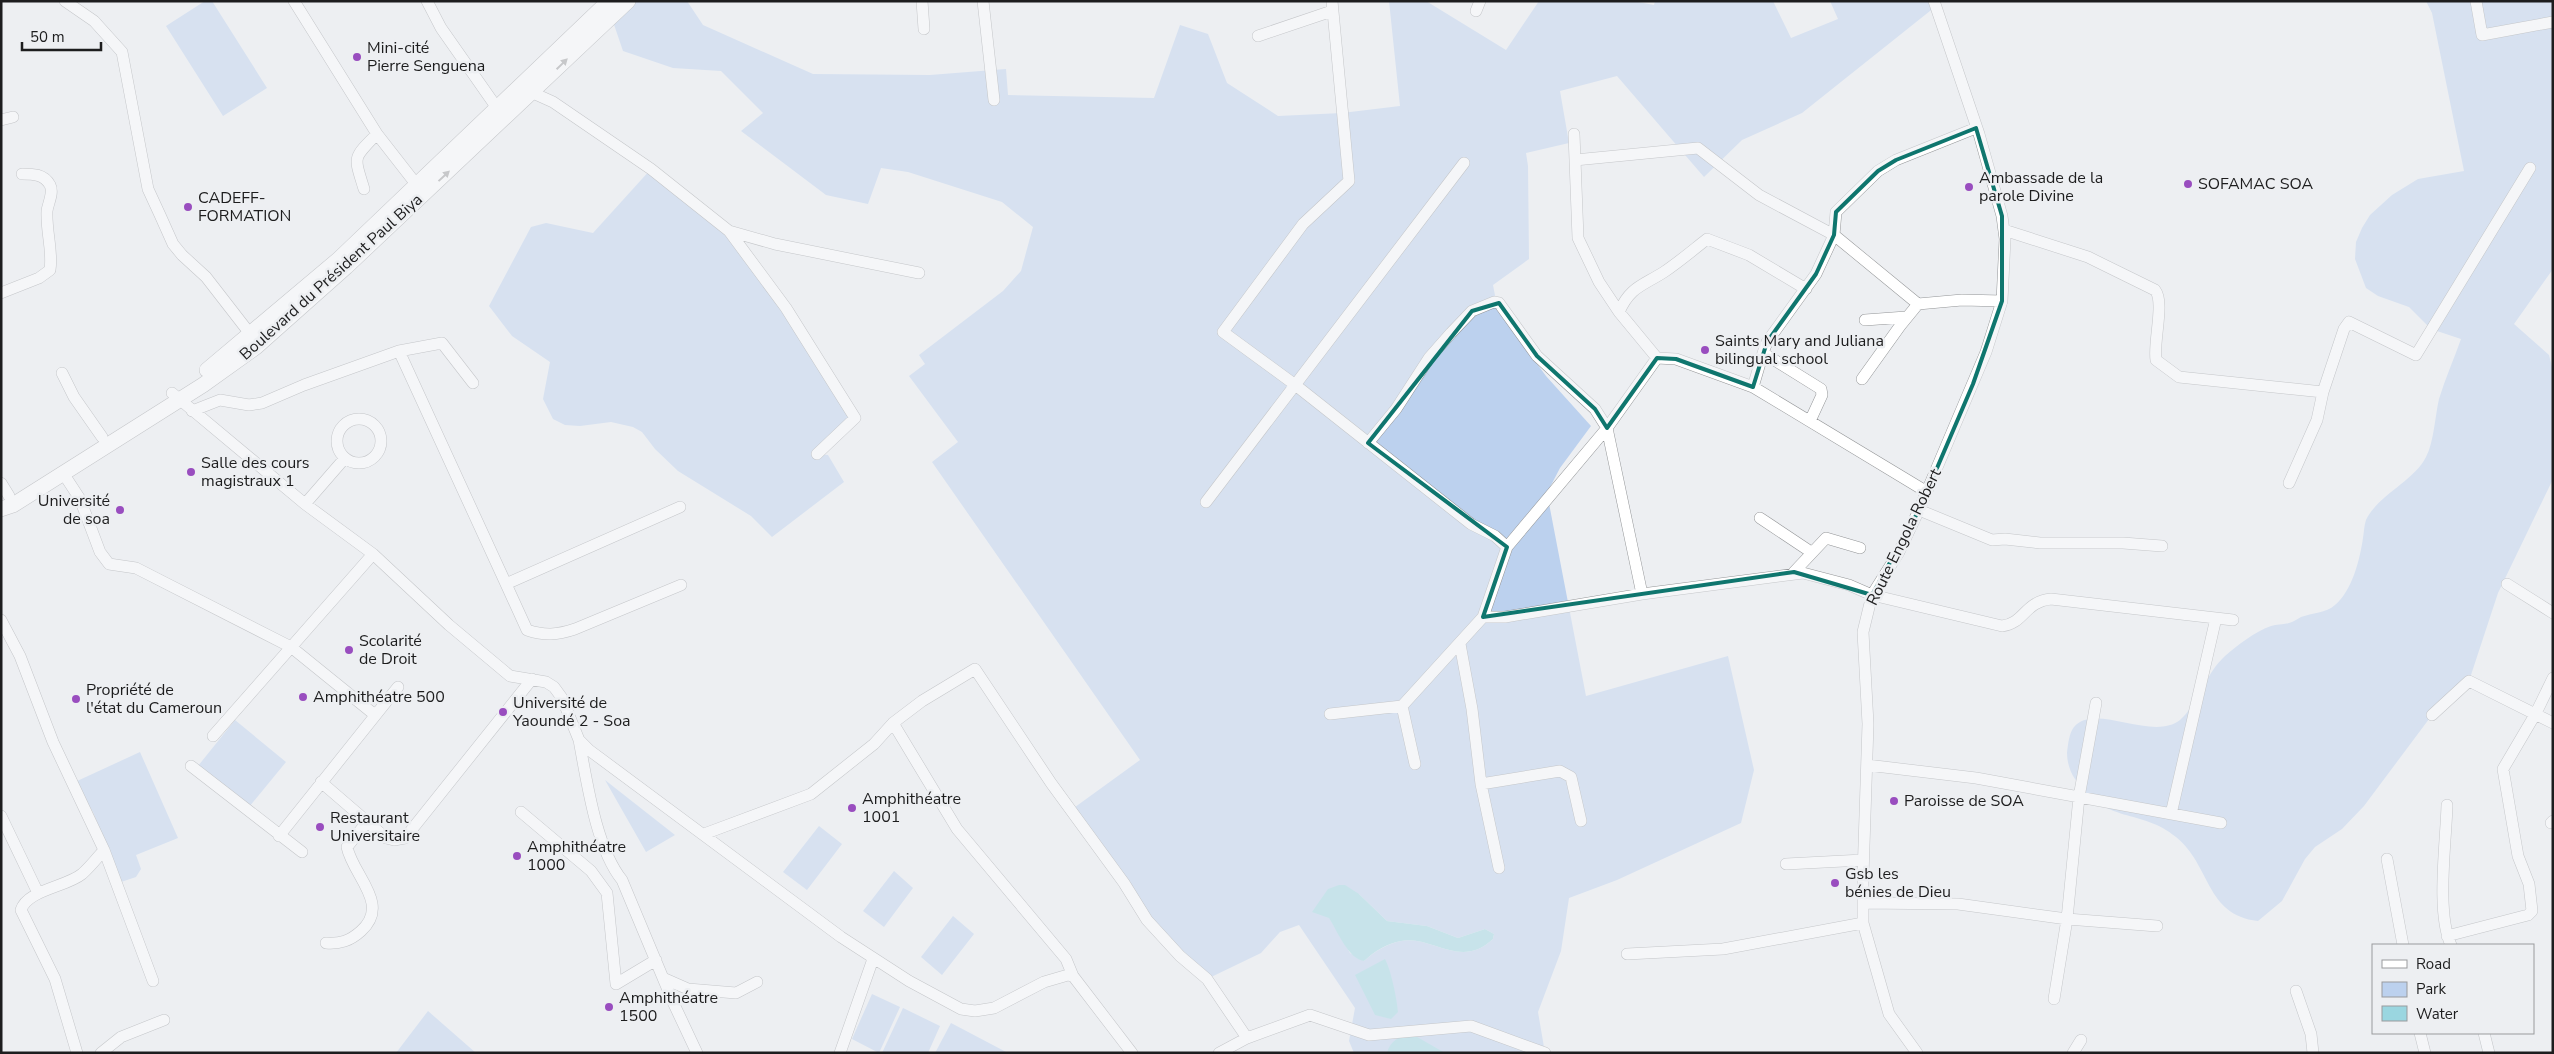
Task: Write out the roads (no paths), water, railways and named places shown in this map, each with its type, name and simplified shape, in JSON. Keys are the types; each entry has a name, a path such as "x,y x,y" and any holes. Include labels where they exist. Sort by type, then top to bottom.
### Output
{"main road":[{"name":"Boulevard du Président Paul Biya","path":"609,1 339,258 176,397 102,436 3,497 13,505 176,397 256,347 346,267 533,93 628,1"}],"street":[{"path":"65,1 94,21 122,52 148,189 173,244 206,277 251,335"},
{"path":"294,1 377,134 416,184"},
{"path":"427,1 441,28 497,108"},
{"path":"922,1 924,29"},
{"path":"983,1 994,100"},
{"name":"Route Engola Robert","path":"1917,1053 1889,1014 1863,923 1863,860 1868,724 1862,645 1863,632 1872,595 1899,552 1920,510 1986,352 2002,301 2004,230 1994,186 1934,1"},
{"path":"2476,1 2482,34 2553,22"},
{"path":"1258,36 1332,6 1349,181 1303,224 1223,332 1294,384 1472,524 1495,536 1507,547"},
{"path":"533,93 553,102 651,168 729,231 786,308 855,418 817,454"},
{"path":"1,120 14,117"},
{"path":"1753,387 1767,342 1816,274 1834,235 1836,212 1878,172 1896,160 1976,128"},
{"path":"364,189 356,161 359,152 377,134"},
{"path":"1574,134 1578,238 1599,282 1619,312 1657,358 1676,359 1753,387 1927,492"},
{"path":"1575,160 1698,148 1759,195 1834,235 1918,304"},
{"path":"1206,502 1464,163"},
{"path":"2289,483 2317,420 2344,329 2349,322 2416,355 2530,168"},
{"path":"1,293 39,278 50,270 52,258 47,235 47,208 51,196 51,186 44,178 34,174 22,174"},
{"path":"2004,230 2088,257 2154,290 2159,300 2154,351 2156,360 2179,377 2324,392"},
{"path":"729,231 775,244 919,273"},
{"path":"1619,312 1626,298 1636,287 1663,272 1707,238 1749,255 1806,289"},
{"path":"1862,379 1906,317 1918,304 1962,300 2002,301"},
{"path":"1368,443 1396,409 1429,358 1472,310 1494,302 1498,303 1537,356 1595,409 1607,428 1642,594"},
{"path":"1865,320 1906,317"},
{"path":"192,411 220,400 249,405 262,403 392,351 442,343 473,383"},
{"path":"399,350 527,630 542,635 557,635 682,585"},
{"path":"1763,353 1821,389 1822,395 1810,421"},
{"path":"1330,714 1402,706 1460,644 1483,617 1507,547 1607,428 1657,358"},
{"path":"62,373 74,397 102,436"},
{"path":"176,397 305,504 373,554 449,625 510,676 546,682 554,687 562,698 579,740 590,797 612,868 622,880 697,1053"},
{"path":"305,504 345,458"},
{"path":"63,473 80,499 100,552 109,564 136,568 291,647 375,715"},
{"path":"506,584 680,507"},
{"path":"1920,510 1992,540 2005,539 2040,543 2124,543 2162,546"},
{"path":"1760,518 1812,552"},
{"path":"1794,572 1826,538 1860,548"},
{"path":"213,736 373,554"},
{"path":"1483,617 1505,617 1642,594 1803,572 1849,585 1872,595 2002,626 2014,623 2033,603 2051,599 2233,620"},
{"path":"2507,584 2553,613"},
{"path":"2172,814 2216,618"},
{"path":"1,620 20,656 53,742 104,850 153,981"},
{"path":"1460,644 1472,709 1481,784 1499,868"},
{"path":"704,834 811,794 874,744 894,723 922,701 976,669 1051,782 1124,883 1147,920 1180,956 1206,979 1247,1038"},
{"path":"2448,805 2442,897 2449,941 2528,915 2532,911 2529,884 2518,856 2503,769 2536,713 2553,678"},
{"path":"321,782 386,838 394,840 404,838 532,680"},
{"path":"2432,715 2469,681 2553,723"},
{"path":"279,836 398,687"},
{"path":"2054,1000 2067,919 2079,797 2096,703"},
{"path":"1402,706 1415,764"},
{"path":"894,723 957,829 1066,959 1073,976 1132,1053"},
{"path":"579,740 614,769 873,959 942,1000 961,1009 975,1011 994,1008 1044,982 1068,975 1073,976"},
{"path":"1867,765 1976,778 2221,823"},
{"path":"191,766 302,852"},
{"path":"1481,784 1560,771 1571,777 1581,821"},
{"path":"521,812 591,871 607,894 616,984 656,960"},
{"path":"1,816 38,893"},
{"path":"326,944 338,944 349,940 368,924 373,909 372,898 347,847 367,822"},
{"path":"77,1053 55,979 21,914 22,906 38,893 82,874 104,850"},
{"path":"2387,859 2403,944"},
{"path":"1786,864 1863,860"},
{"path":"1863,903 1958,904 2067,919 2156,926"},
{"path":"1627,954 1723,949 1863,923"},
{"path":"840,1053 873,959"},
{"path":"663,978 688,989 736,993 757,982"},
{"path":"2296,991 2311,1034 2313,1053"},
{"path":"1219,1053 1247,1038 1310,1015 1369,1035 1471,1026 1545,1053"},
{"path":"101,1053 121,1036 164,1020"},
{"path":"2420,1034 2425,1053"},
{"path":"2484,1034 2489,1053"},
{"path":"2073,1053 2081,1040"}],"water":[{"path":"1345,885 1359,894 1387,921 1427,926 1458,938 1485,929 1494,934 1493,939 1481,948 1469,952 1458,952 1412,940 1401,941 1381,948 1364,961 1358,959 1348,950 1329,918 1312,912 1328,889"},
{"path":"1385,959 1393,985 1398,1012 1391,1019 1375,1015 1355,975"},
{"path":"1412,1034 1445,1053 1387,1053 1390,1045 1396,1039"}],"place":[{"name":"Mini-cité Pierre Senguena","path":"357,57"},
{"name":"SOFAMAC SOA","path":"2188,184"},
{"name":"Ambassade de la parole Divine","path":"1969,187"},
{"name":"CADEFF- FORMATION","path":"188,207"},
{"name":"Saints Mary and Juliana bilingual school","path":"1705,350"},
{"name":"Salle des cours magistraux 1","path":"191,472"},
{"name":"Université de soa","path":"120,510"},
{"name":"Scolarité de Droit","path":"349,650"},
{"name":"Amphithéatre 500","path":"303,697"},
{"name":"Propriété de l'état du Cameroun","path":"76,699"},
{"name":"Université de Yaoundé 2 - Soa","path":"503,712"},
{"name":"Paroisse de SOA","path":"1894,801"},
{"name":"Amphithéatre 1001","path":"852,808"},
{"name":"Restaurant Universitaire","path":"320,827"},
{"name":"Amphithéatre 1000","path":"517,856"},
{"name":"Gsb les bénies de Dieu","path":"1835,883"},
{"name":"Amphithéatre 1500","path":"609,1007"}]}
